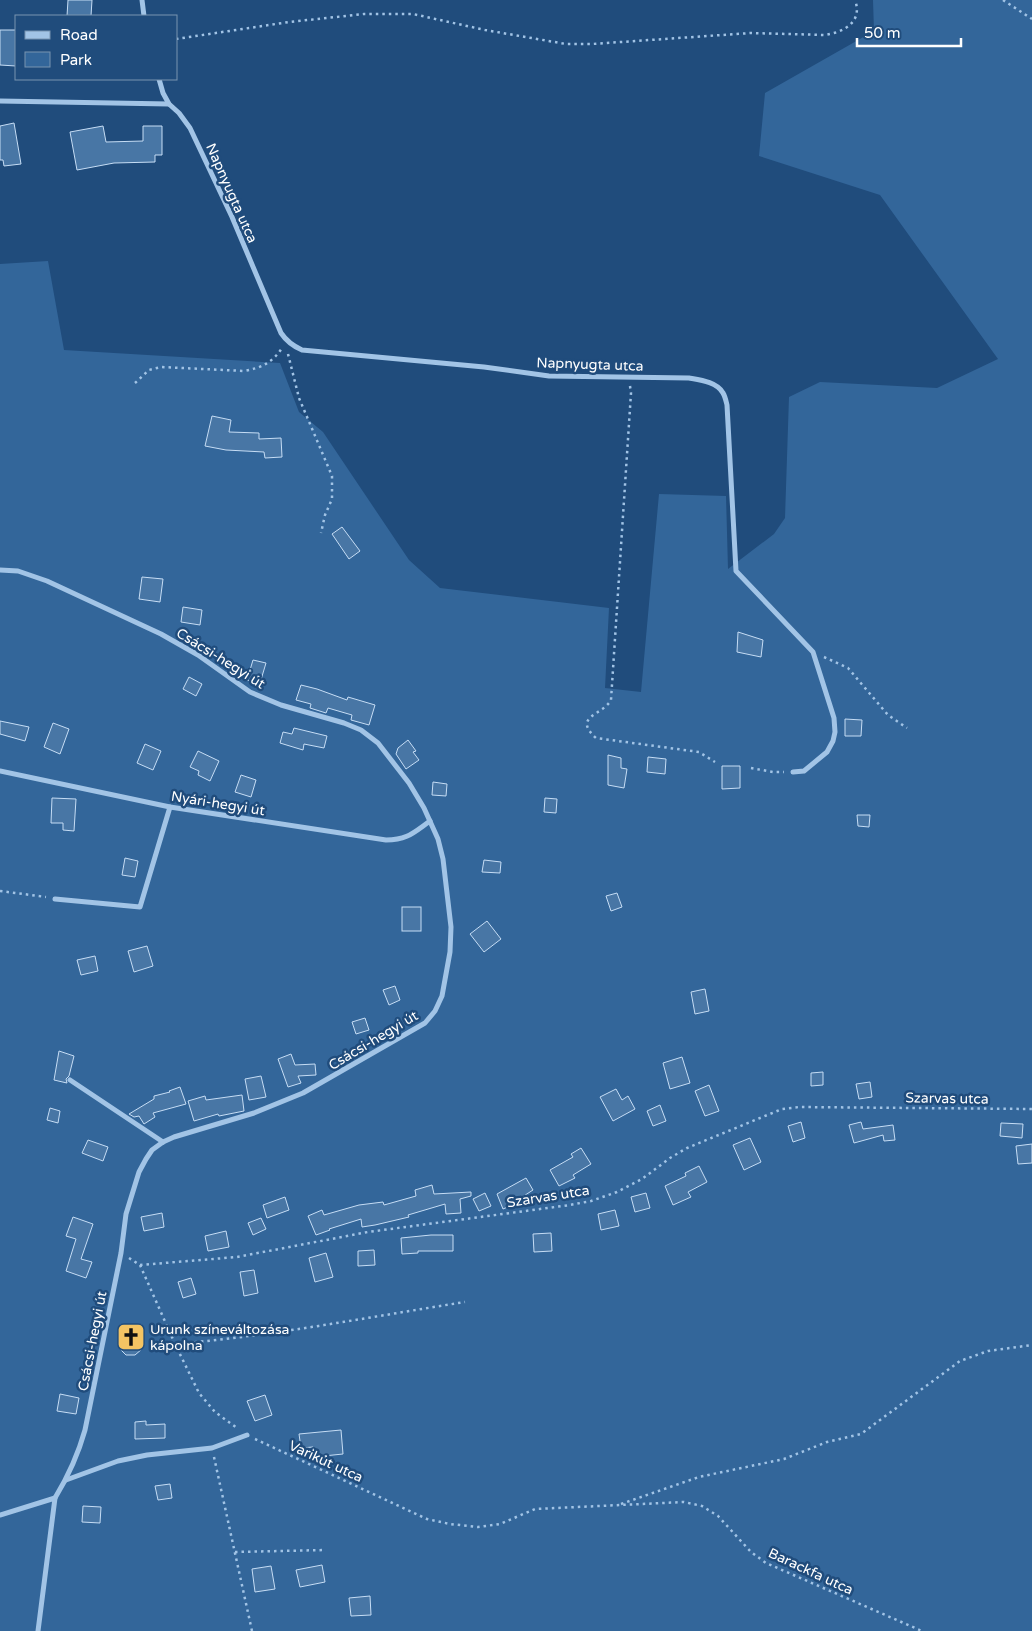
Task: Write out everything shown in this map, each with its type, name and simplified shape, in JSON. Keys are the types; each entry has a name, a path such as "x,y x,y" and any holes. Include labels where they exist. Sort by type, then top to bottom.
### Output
{"street":[{"path":"142,0 144,15"},
{"path":"0,101 169,104 159,80"},
{"name":"Napnyugta utca","path":"169,104 179,113 190,128 232,218 281,333 294,347 302,350 484,367 549,376 689,378 705,381 723,392 728,405 736,570 813,652 834,718 835,732 827,752 804,771 793,772"},
{"name":"Csácsi-hegyi út","path":"0,570 18,571 48,581 161,634 198,655 250,692 273,702 344,722 361,730 378,743 409,783 438,838 443,859 450,926 450,952 442,996 435,1011 425,1024 303,1093 254,1114 174,1137 164,1142 152,1150 139,1172 126,1214 121,1253 85,1430 78,1454 55,1498 38,1631"},
{"name":"Nyári-hegyi út","path":"0,771 170,807 386,840 406,838 430,822"},
{"path":"55,899 140,908 170,807"},
{"path":"70,1080 164,1142"},
{"path":"66,1480 118,1461 147,1455 212,1448 247,1435"},
{"path":"0,1515 55,1498"}],"path":[{"path":"178,39 289,22 364,14 413,14 485,30 566,44 602,44 751,33 825,35 837,33 849,27 855,17 857,5 855,0"},
{"path":"1003,0 1032,19"},
{"path":"135,384 150,370 161,367 244,371 256,369 275,358 286,340"},
{"path":"286,340 299,398 332,476 332,499 321,533"},
{"path":"628,377 631,393 611,700 607,706 588,718 586,725 588,731 596,738 699,752 715,762"},
{"path":"813,652 848,668 888,715 907,728"},
{"path":"751,768 773,772 793,772"},
{"path":"0,891 55,899"},
{"name":"Szarvas utca","path":"140,1265 237,1257 368,1232 592,1201 617,1192 642,1179 687,1148 782,1109 799,1107 1032,1109"},
{"path":"121,1253 140,1265"},
{"name":"Varikút utca","path":"140,1265 199,1393 215,1412 247,1435 427,1519 450,1524 478,1526 500,1524 534,1509 547,1507 618,1506"},
{"path":"175,1344 278,1332 465,1302"},
{"path":"618,1506 700,1477 784,1459 827,1442 861,1434 960,1361 988,1351 1032,1345"},
{"path":"212,1448 252,1631"},
{"name":"Barackfa utca","path":"618,1506 684,1502 702,1506 718,1516 751,1552 766,1563 922,1631"},
{"path":"234,1552 326,1550"}],"green space":[{"path":"873,0 1032,0 1032,1631 0,1631 0,264 48,261 64,350 280,363 299,412 323,432 409,560 440,588 609,608 605,688 641,692 659,494 726,496 728,569 774,534 785,518 789,397 820,382 937,388 998,359 880,195 759,156 765,93 874,31"}],"building":[{"path":"68,0 92,0 91,15 67,15"},
{"path":"0,30 15,30 15,66 0,65"},
{"path":"14,123 21,164 4,166 3,160 0,160 0,126"},
{"path":"103,126 106,142 143,141 143,126 162,126 162,155 155,155 155,162 114,163 77,170 70,132"},
{"path":"212,416 231,420 229,432 259,433 259,439 281,438 282,457 265,458 264,452 226,450 205,446"},
{"path":"342,527 360,551 349,559 332,534"},
{"path":"142,577 163,579 160,602 139,599"},
{"path":"183,607 202,610 200,625 181,622"},
{"path":"738,632 763,640 761,657 737,652"},
{"path":"253,660 266,663 260,683 247,680"},
{"path":"189,677 202,684 196,696 183,689"},
{"path":"301,685 347,700 348,697 375,705 369,725 351,720 352,715 328,708 326,713 310,708 311,704 296,700"},
{"path":"845,719 862,720 861,736 845,736"},
{"path":"0,721 29,727 25,741 0,734"},
{"path":"53,723 69,729 60,754 44,747"},
{"path":"294,728 327,736 324,748 304,744 303,750 280,743 283,732 292,734"},
{"path":"408,740 416,751 413,752 419,760 406,769 396,754 398,748"},
{"path":"145,744 161,751 153,770 137,763"},
{"path":"198,751 219,761 210,781 198,775 199,771 190,767"},
{"path":"608,755 621,758 621,768 627,769 624,788 608,785"},
{"path":"648,757 666,759 665,774 647,772"},
{"path":"722,766 740,766 740,788 722,789"},
{"path":"241,775 256,780 251,797 235,792"},
{"path":"433,782 447,784 446,796 432,795"},
{"path":"52,798 76,799 74,831 63,830 63,823 51,823"},
{"path":"545,798 557,799 556,813 544,812"},
{"path":"857,815 870,815 869,827 858,826"},
{"path":"125,858 138,861 135,877 122,875"},
{"path":"484,860 501,862 500,873 482,872"},
{"path":"617,893 622,907 611,911 606,896"},
{"path":"402,907 421,907 421,931 402,931"},
{"path":"487,921 501,939 484,952 470,934"},
{"path":"147,946 153,966 134,972 128,951"},
{"path":"95,956 98,971 81,975 77,960"},
{"path":"395,986 400,1000 389,1005 383,990"},
{"path":"705,989 709,1011 695,1014 691,992"},
{"path":"365,1018 369,1030 356,1034 352,1022"},
{"path":"59,1051 74,1056 69,1076 66,1079 67,1083 54,1080"},
{"path":"291,1054 295,1065 315,1064 316,1075 298,1076 301,1083 288,1087 278,1059"},
{"path":"682,1057 690,1083 670,1089 663,1063"},
{"path":"823,1072 823,1085 811,1086 811,1073"},
{"path":"261,1076 266,1097 249,1100 245,1079"},
{"path":"870,1082 872,1097 859,1099 856,1084"},
{"path":"709,1085 719,1111 705,1116 695,1091"},
{"path":"180,1087 186,1104 153,1113 155,1117 144,1124 139,1116 134,1117 129,1114 154,1099 154,1096"},
{"path":"616,1089 622,1100 628,1096 635,1109 613,1121 600,1097"},
{"path":"242,1095 244,1111 219,1116 218,1114 194,1121 188,1101 205,1096 206,1100"},
{"path":"660,1105 666,1121 653,1126 647,1111"},
{"path":"50,1108 60,1111 58,1123 47,1120"},
{"path":"801,1122 805,1138 793,1142 788,1126"},
{"path":"861,1122 863,1129 893,1125 895,1140 884,1141 883,1135 854,1143 849,1125"},
{"path":"1001,1123 1023,1124 1022,1138 1000,1136"},
{"path":"750,1138 761,1162 744,1170 733,1145"},
{"path":"88,1140 108,1147 103,1161 82,1153"},
{"path":"1032,1144 1032,1163 1018,1164 1016,1146"},
{"path":"581,1148 591,1164 573,1175 575,1178 559,1186 550,1170 573,1157 571,1154"},
{"path":"699,1166 707,1182 688,1192 691,1197 673,1205 665,1186 686,1176 685,1173"},
{"path":"526,1178 533,1190 516,1201 517,1203 503,1209 497,1194"},
{"path":"432,1185 434,1194 471,1192 471,1196 460,1199 461,1213 446,1214 445,1204 408,1215 409,1217 375,1225 362,1227 361,1219 316,1235 308,1216 322,1210 324,1215 359,1205 383,1202 384,1205 416,1196 415,1190"},
{"path":"485,1193 491,1206 479,1211 473,1199"},
{"path":"646,1193 650,1208 635,1212 631,1197"},
{"path":"285,1197 289,1210 267,1218 263,1205"},
{"path":"615,1210 619,1226 601,1230 598,1214"},
{"path":"162,1213 164,1227 144,1231 141,1217"},
{"path":"73,1217 93,1224 81,1259 92,1262 86,1278 66,1271 76,1239 66,1236"},
{"path":"261,1218 266,1229 253,1235 248,1223"},
{"path":"226,1231 229,1247 208,1251 205,1236"},
{"path":"551,1233 552,1251 534,1252 533,1234"},
{"path":"453,1235 453,1251 418,1251 418,1253 402,1254 401,1238"},
{"path":"374,1250 375,1265 358,1266 358,1251"},
{"path":"326,1253 333,1277 315,1282 309,1258"},
{"path":"254,1270 258,1293 244,1296 240,1272"},
{"path":"191,1278 196,1294 183,1298 178,1282"},
{"name":"Urunk színeváltozása kápolna","path":"120,1325 142,1325 142,1349 135,1355 126,1355 120,1349"},
{"path":"60,1394 79,1398 76,1414 57,1411"},
{"path":"265,1395 272,1415 255,1421 247,1401"},
{"path":"146,1421 146,1425 165,1424 165,1438 135,1439 135,1422"},
{"path":"341,1430 343,1454 314,1457 313,1447 301,1448 299,1434"},
{"path":"170,1484 172,1498 158,1500 155,1486"},
{"path":"83,1506 101,1507 100,1523 82,1522"},
{"path":"322,1565 325,1582 300,1587 296,1570"},
{"path":"271,1566 275,1589 255,1592 252,1569"},
{"path":"370,1596 371,1615 351,1616 349,1598"}],"place":[{"name":"Urunk színeváltozása kápolna","path":"131,1337"}]}
